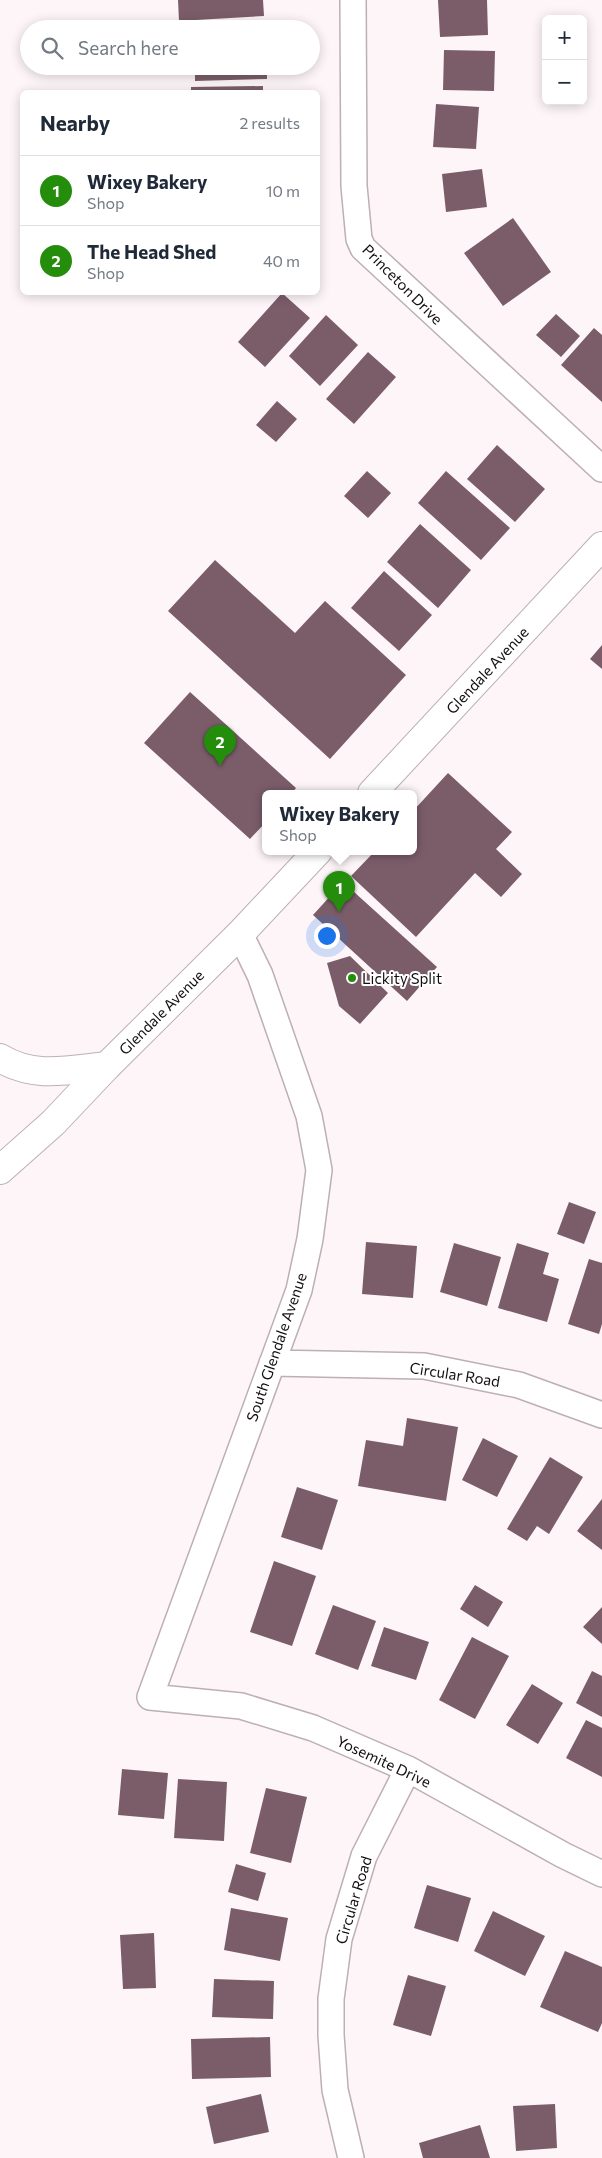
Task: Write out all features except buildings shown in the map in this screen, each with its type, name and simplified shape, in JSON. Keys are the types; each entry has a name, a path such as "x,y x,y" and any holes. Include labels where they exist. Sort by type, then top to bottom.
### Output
{"main road":[{"name":"Glendale Avenue","path":"375,790 602,546"},
{"name":"Glendale Avenue","path":"0,1170 53,1123 107,1066 240,934 314,855"},
{"path":"0,1058 11,1064 39,1072 107,1066"}],"street":[{"name":"Princeton Drive","path":"353,0 354,186 358,239 363,248 602,469"},
{"name":"South Glendale Avenue","path":"150,1697 299,1290 310,1239 319,1170 309,1116 260,974 240,934"},
{"name":"Circular Road","path":"272,1364 424,1366 520,1385 602,1415"},
{"name":"Yosemite Drive","path":"150,1697 241,1706 313,1728 408,1769 562,1855 602,1874"},
{"name":"Circular Road","path":"351,2158 335,2090 331,2035 331,1999 339,1939 364,1856 408,1769"}],"place":[{"name":"The Head Shed","path":"220,766"},
{"name":"Wixey Bakery","path":"339,912"},
{"name":"Lickity Split","path":"352,978"}]}
